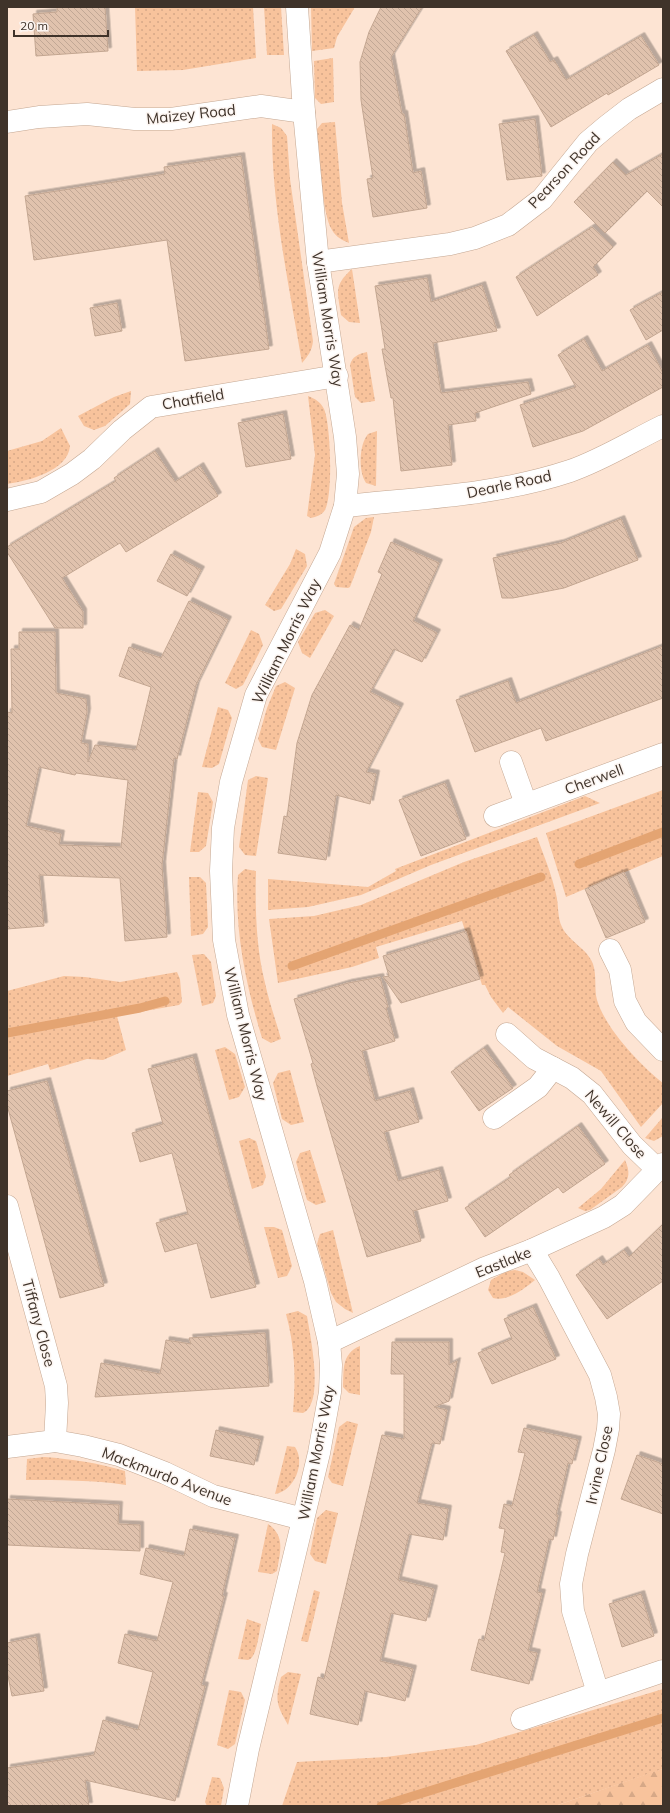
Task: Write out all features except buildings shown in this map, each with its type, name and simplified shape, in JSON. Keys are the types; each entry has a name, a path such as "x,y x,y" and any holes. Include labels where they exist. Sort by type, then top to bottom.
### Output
{"street":[{"name":"William Morris Way","path":"237,1806 248,1750 319,1453 330,1392 331,1365 329,1342 315,1281 238,1015 224,940 221,871 223,828 230,782 256,695 330,553 345,506 348,474 337,376 318,262 304,112 297,7"},
{"name":"Pearson Road","path":"318,262 450,244 475,238 508,225 542,199 588,142 629,109 663,89"},
{"name":"Maizey Road","path":"7,122 39,117 87,114 135,120 171,119 262,106 304,112"},
{"name":"Chatfield","path":"7,500 41,492 72,474 92,459 122,430 151,407 337,376"},
{"name":"Dearle Road","path":"345,506 462,494 525,483 584,465 663,426"},
{"name":"Cherwell","path":"496,816 663,754"},
{"path":"511,762 526,804"},
{"path":"610,950 620,970 625,1001 632,1015 641,1028 663,1050"},
{"name":"Newill Close","path":"507,1034 534,1058 572,1078 592,1094 632,1145 660,1167"},
{"path":"494,1118 538,1087 553,1068"},
{"name":"Eastlake","path":"329,1342 485,1268 532,1250 604,1217 622,1205 660,1167"},
{"name":"Tiffany Close","path":"7,1206 56,1386 57,1403 55,1441"},
{"name":"Irvine Close","path":"532,1250 549,1278 600,1375 609,1414 604,1450 577,1554 571,1584 573,1611 598,1693"},
{"name":"Mackmurdo Avenue","path":"7,1447 55,1441 83,1446 119,1455 165,1473 213,1496 303,1519"},
{"path":"522,1719 663,1671"}],"green space":[{"path":"135,7 253,7 256,58 183,70 137,71"},
{"path":"264,7 281,7 284,55 267,55"},
{"path":"311,7 355,7 337,37 334,48 312,51"},
{"path":"333,58 334,102 321,104 315,98 314,61"},
{"path":"335,122 342,203 349,243 335,235 332,230 323,197 317,129 322,123"},
{"path":"272,124 281,128 287,136 290,179 313,341 312,348 302,363 282,244 274,184"},
{"path":"352,269 360,323 349,322 341,315 338,295 339,285"},
{"path":"367,352 375,401 361,403 355,397 350,365 354,357"},
{"path":"131,391 130,404 105,426 94,430 84,426 78,416 114,397"},
{"path":"308,396 319,402 324,409 330,444 328,502 324,512 311,518 307,516 315,455"},
{"path":"61,428 70,446 68,455 62,462 55,468 36,477 7,484 7,451 42,441"},
{"path":"377,431 376,486 366,483 363,478 361,451 368,434"},
{"path":"374,517 371,532 350,587 336,587 334,584 354,527 366,518"},
{"path":"296,549 305,554 307,566 281,609 274,611 265,605 290,564"},
{"path":"325,610 334,616 310,658 302,653 298,642 315,613"},
{"path":"251,630 259,634 263,645 243,685 236,689 225,683"},
{"path":"285,682 295,688 276,750 262,747 258,739 267,708 276,686"},
{"path":"218,707 228,710 232,718 219,764 212,768 202,767"},
{"path":"256,776 268,778 256,856 245,855 239,847 248,780"},
{"path":"663,790 663,856 566,897 546,833"},
{"path":"198,792 208,793 213,802 206,846 199,852 190,852"},
{"path":"585,796 600,803 431,865 361,895 308,907 268,910 268,879 368,887 396,871 395,869"},
{"path":"537,837 554,887 557,898 559,919 562,927 569,937 587,954 593,964 596,996 601,1011 624,1045 663,1083 663,1103 641,1127 601,1071 557,1046 508,1007 503,1013 491,997 485,985 482,985 462,921 376,947 379,958 352,967 278,983 269,919 314,916 361,905 464,862"},
{"path":"245,869 256,871 256,913 260,956 267,990 281,1039 271,1043 262,1038 242,957 237,896 238,875"},
{"path":"189,877 200,877 206,883 208,927 203,934 191,936"},
{"path":"204,954 211,962 216,996 213,1003 202,1006 192,955"},
{"path":"177,972 180,979 182,1002 179,1005 117,1016 126,1050 103,1060 87,1059 50,1070 48,1064 7,1076 7,991 64,976 85,977 120,982"},
{"path":"225,1047 235,1054 245,1087 239,1097 229,1100 215,1050"},
{"path":"290,1070 304,1122 291,1125 282,1119 273,1083 278,1073"},
{"path":"663,1117 663,1136 654,1141 645,1138"},
{"path":"249,1138 256,1141 266,1176 263,1185 252,1189 239,1141"},
{"path":"310,1150 326,1202 316,1205 307,1200 296,1162 300,1153"},
{"path":"625,1160 628,1168 628,1178 622,1187 590,1210 585,1211 578,1208 601,1189"},
{"path":"264,1227 274,1227 282,1230 292,1266 287,1276 278,1278"},
{"path":"333,1230 353,1313 336,1302 331,1293 317,1244 320,1234"},
{"path":"515,1270 523,1272 535,1280 515,1294 504,1298 493,1298 488,1290 491,1280 507,1271"},
{"path":"298,1311 307,1316 313,1353 315,1383 310,1407 303,1413 293,1412 294,1363 286,1314"},
{"path":"360,1346 360,1395 349,1393 343,1387 345,1363 349,1353"},
{"path":"347,1421 358,1424 343,1486 332,1483 328,1477 339,1427"},
{"path":"287,1446 295,1447 298,1453 299,1468 293,1482 288,1488 275,1494"},
{"path":"44,1457 85,1462 125,1471 126,1485 89,1481 26,1480 27,1459"},
{"path":"326,1510 338,1513 326,1564 315,1561 310,1554 317,1518"},
{"path":"268,1524 274,1529 280,1539 277,1571 272,1574 258,1572"},
{"path":"314,1590 320,1592 308,1642 301,1641"},
{"path":"247,1619 261,1624 256,1650 254,1655 248,1660 238,1659"},
{"path":"288,1672 301,1674 288,1725 279,1707 277,1697 281,1677"},
{"path":"663,1689 663,1769 555,1806 282,1806 297,1762 386,1757 476,1745"},
{"path":"229,1690 241,1692 245,1700 235,1744 228,1749 217,1745"},
{"path":"663,1769 663,1806 555,1806 656,1771"},
{"path":"212,1777 220,1778 224,1788 221,1806 207,1806 205,1802"}],"waterway":[{"path":"579,864 663,832"},
{"path":"292,966 541,877"},
{"path":"7,1033 140,1008 165,1001"},
{"path":"381,1806 663,1718"}]}
